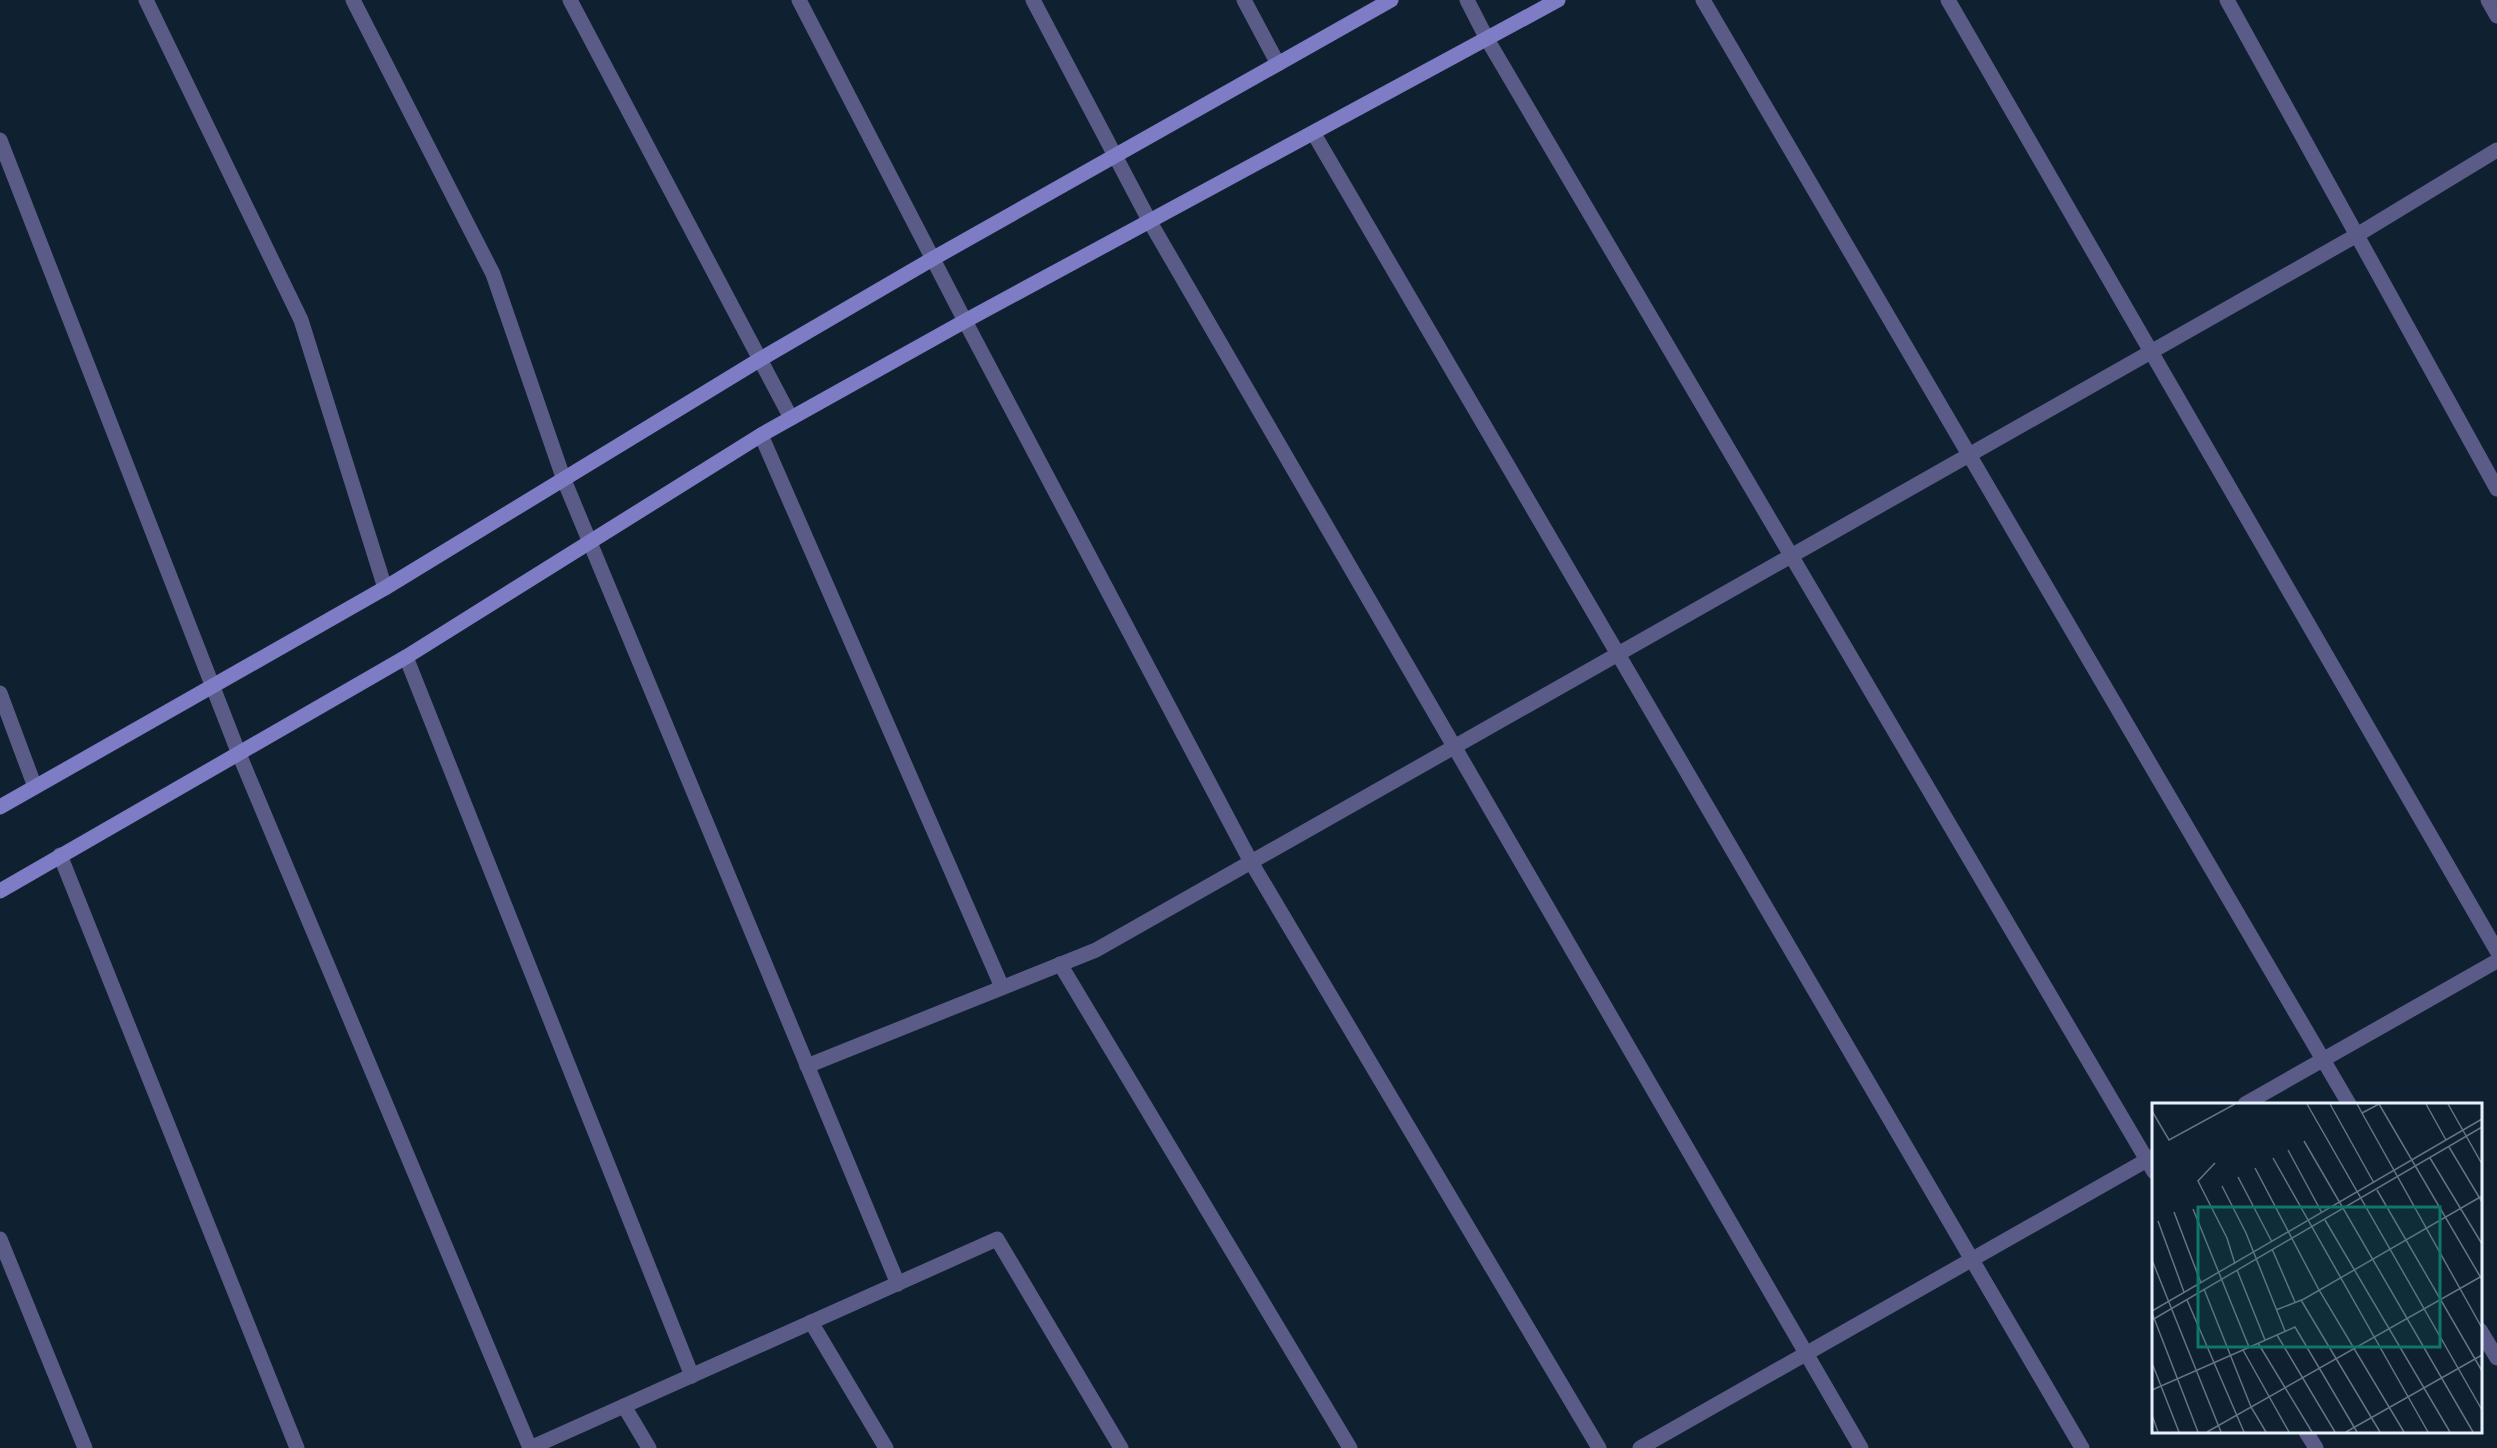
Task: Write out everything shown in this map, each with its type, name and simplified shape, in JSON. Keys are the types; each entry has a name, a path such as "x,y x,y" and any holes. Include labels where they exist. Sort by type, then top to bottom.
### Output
{"main road":[{"path":"0,807 385,588 759,360 934,258 1391,0"},
{"path":"0,891 406,657 761,435 965,321 1314,134 1557,0"}],"street":[{"path":"146,0 301,320 385,588"},
{"path":"352,0 493,274 564,480 898,1284"},
{"path":"570,0 791,418"},
{"path":"799,0 965,321 1251,862 1599,1448"},
{"path":"1034,0 1150,222 1861,1448"},
{"path":"1244,0 1278,64"},
{"path":"1467,0 1487,39 2151,1163 1972,1260 1640,1448"},
{"path":"1703,0 2348,1103"},
{"path":"1948,0 2497,951"},
{"path":"2227,0 2497,489"},
{"path":"2487,0 2497,16"},
{"path":"1314,134 2082,1448"},
{"path":"0,140 239,754 530,1448 997,1239 1121,1448"},
{"path":"807,1066 1096,950 2357,235 2497,150"},
{"path":"761,435 1002,987"},
{"path":"406,657 692,1376"},
{"path":"0,693 35,787"},
{"path":"60,855 297,1448"},
{"path":"2247,1103 2497,961"},
{"path":"1060,964 1350,1448"},
{"path":"0,1239 85,1448"},
{"path":"811,1322 886,1448"},
{"path":"2482,1332 2497,1358"},
{"path":"624,1406 649,1448"},
{"path":"2307,1433 2316,1448"}]}
